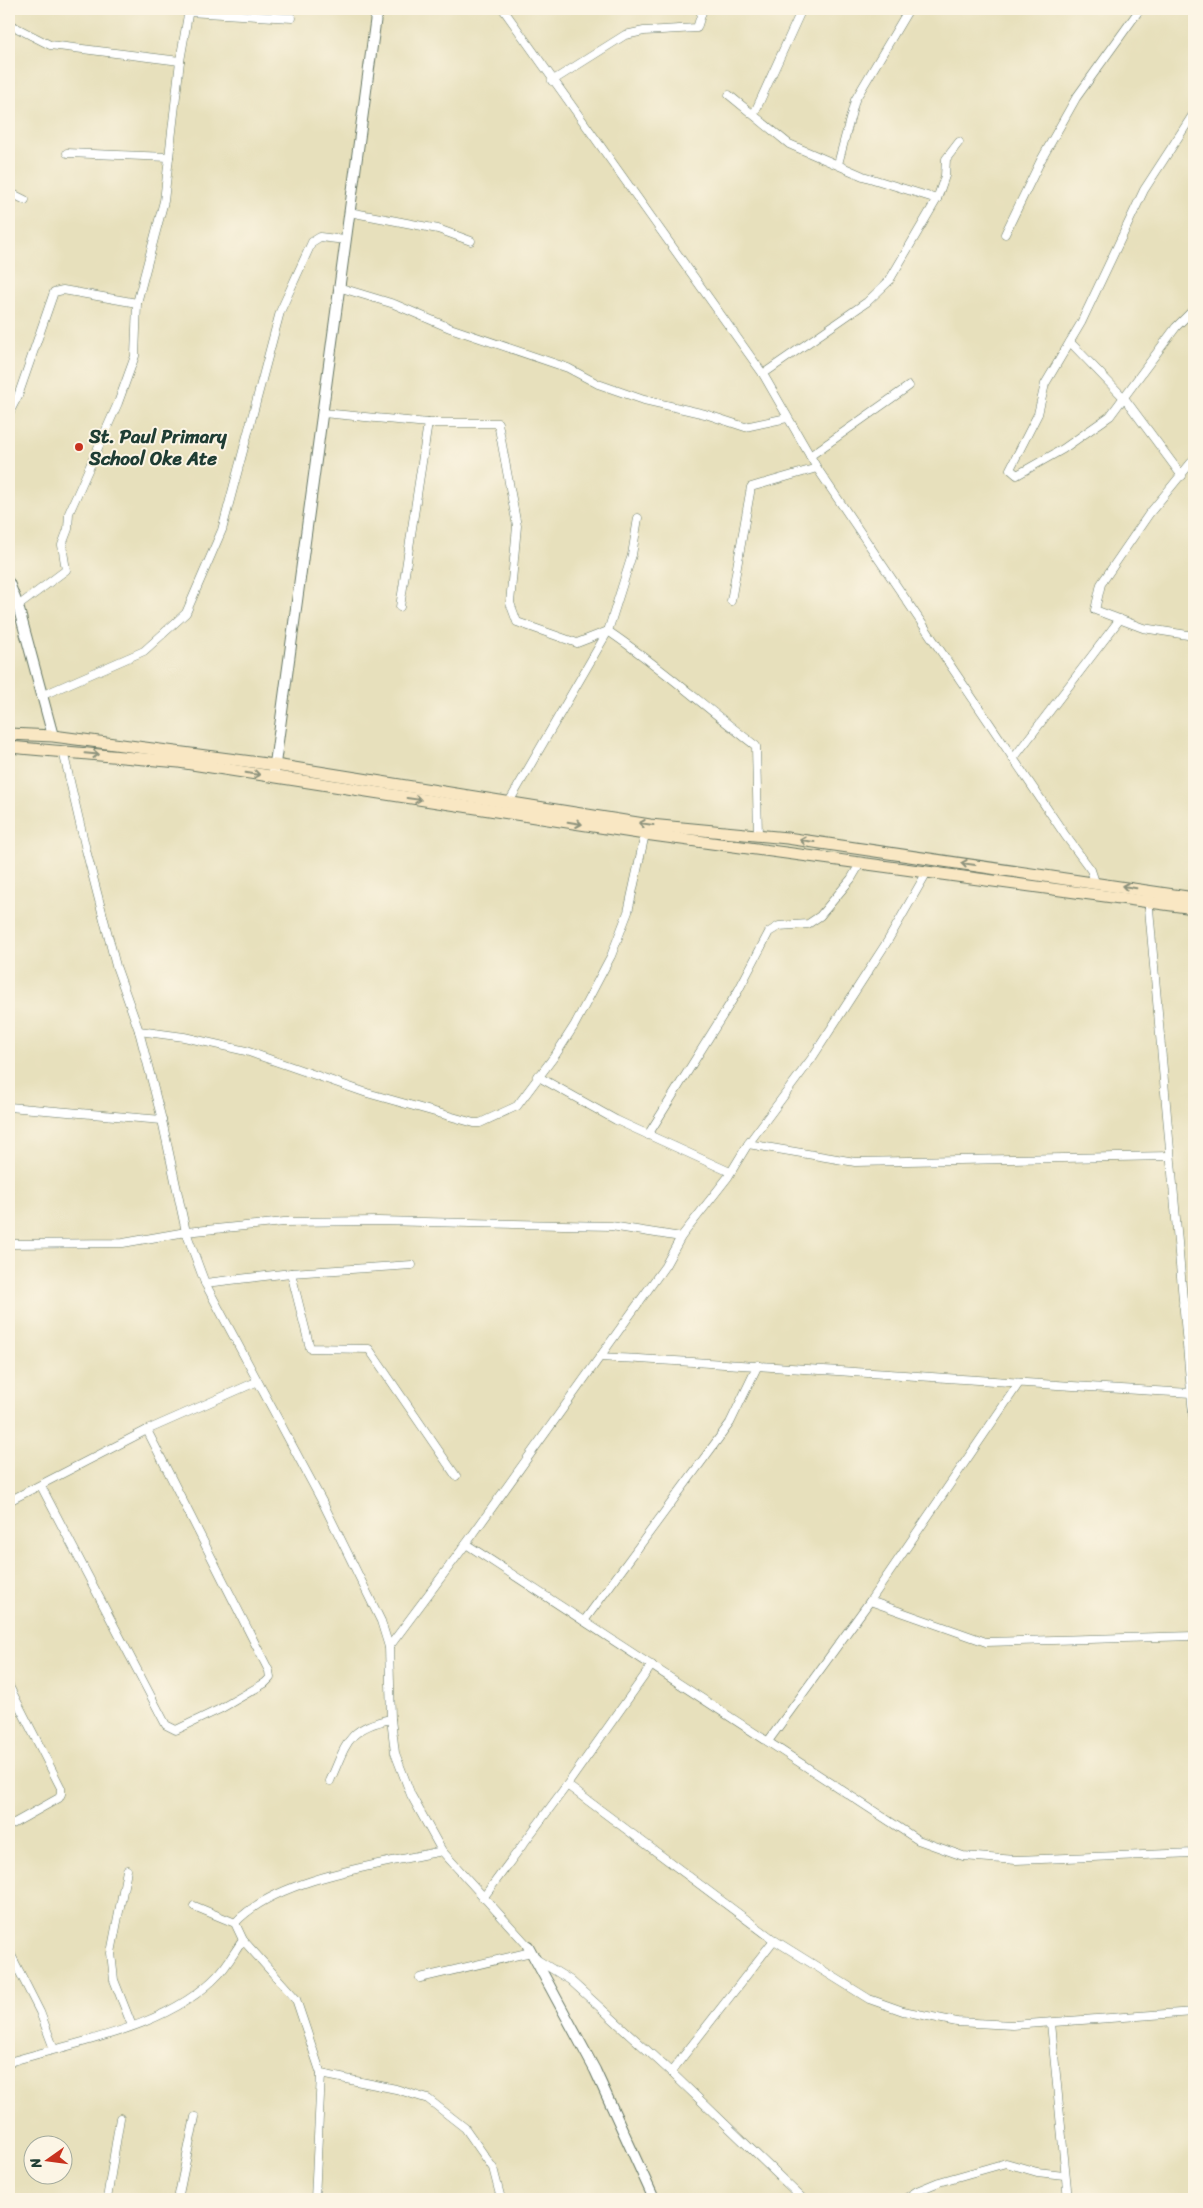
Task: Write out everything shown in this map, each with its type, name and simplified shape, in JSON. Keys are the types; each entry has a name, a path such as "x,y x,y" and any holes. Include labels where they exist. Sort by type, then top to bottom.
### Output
{"main road":[{"path":"9,734 53,736 274,771 645,834 927,872 1148,896 1194,898"},
{"path":"9,747 274,771 509,802 650,825 758,835 1095,882 1194,908"}],"street":[{"path":"274,771 377,9"},
{"path":"503,9 552,81 763,374 786,418 817,468 1091,870 1095,882"},
{"path":"552,81 625,35 644,31 697,28 703,9"},
{"path":"754,114 802,9"},
{"path":"838,164 855,100 909,9"},
{"path":"1005,234 1041,160 1076,98 1140,9"},
{"path":"18,606 66,570 62,545 68,529 69,513 118,403 135,356 138,303 164,201 180,61 189,11 292,18"},
{"path":"9,24 50,45 180,61"},
{"path":"729,94 789,144 863,176 937,199"},
{"path":"1194,113 1144,190 1111,263 1070,342 1045,384 1038,414 1010,469 1017,476 1063,449 1110,416 1176,327 1194,309"},
{"path":"763,374 867,302 888,281 937,199 945,176 946,159 959,142"},
{"path":"67,154 169,157"},
{"path":"9,192 25,200"},
{"path":"349,212 438,229 470,241"},
{"path":"41,696 144,651 186,613 197,593 222,530 280,312 312,242 320,237 345,240"},
{"path":"338,287 394,304 450,328 568,368 598,384 644,400 705,414 745,427 786,418"},
{"path":"9,413 18,396 54,292 63,290 138,303"},
{"path":"1070,342 1124,399 1182,476"},
{"path":"810,456 909,386"},
{"path":"322,413 428,423 498,423 516,526 510,603 517,622 577,643 608,631"},
{"path":"400,607 428,423"},
{"path":"1194,459 1150,514 1101,584 1095,610 1143,628 1194,636"},
{"path":"731,601 751,486 817,468"},
{"path":"509,802 608,631 632,555 638,518"},
{"path":"9,583 18,606 53,736"},
{"path":"1013,758 1120,619"},
{"path":"608,631 694,695 712,712 756,746 758,835"},
{"path":"64,751 86,850 116,966 139,1031 162,1120 186,1232 205,1284 366,1588 381,1621 390,1647 390,1718 394,1753 401,1774 442,1851 532,1952 570,1980 671,2072 803,2199"},
{"path":"139,1031 184,1036 246,1051 367,1093 474,1124 489,1120 516,1106 537,1076 556,1054 574,1026 611,956 628,912 645,834"},
{"path":"648,1135 738,991 769,932 779,926 808,924 820,916 851,879 861,862"},
{"path":"390,1647 665,1266 681,1237 812,1058 887,942 927,872"},
{"path":"1148,896 1194,1426"},
{"path":"537,1076 648,1135 730,1172"},
{"path":"9,1107 162,1120"},
{"path":"748,1144 855,1162 1170,1156"},
{"path":"9,1244 123,1243 186,1232 284,1222 378,1221 611,1226 681,1237"},
{"path":"205,1284 291,1273 412,1265"},
{"path":"291,1273 310,1348 369,1349 456,1476"},
{"path":"1183,1305 1194,1304"},
{"path":"600,1357 758,1365 1019,1384 1191,1393"},
{"path":"584,1621 730,1422 758,1365"},
{"path":"9,1501 147,1430 256,1382"},
{"path":"769,1740 870,1600 1019,1384"},
{"path":"41,1486 166,1725 176,1730 220,1710 264,1683 270,1678 269,1671 147,1430"},
{"path":"466,1544 769,1740 918,1840 963,1856 1016,1860 1194,1853"},
{"path":"870,1600 986,1642 1194,1636"},
{"path":"483,1898 568,1785 652,1665"},
{"path":"9,1686 61,1788 61,1794 58,1798 9,1826"},
{"path":"330,1781 348,1741 356,1731 370,1723 390,1718"},
{"path":"568,1785 774,1940 869,1999 903,2011 957,2022 1012,2025 1194,2012"},
{"path":"235,1923 253,1906 319,1878 442,1851"},
{"path":"127,1870 112,1953 114,1980 132,2026"},
{"path":"194,1906 235,1923 243,1940 296,1999 321,2074 314,2199"},
{"path":"9,2062 132,2026 166,2013 200,1990 219,1974 243,1940"},
{"path":"671,2072 774,1940"},
{"path":"9,1951 40,2012 54,2049"},
{"path":"420,1978 532,1952"},
{"path":"532,1952 595,2070 654,2199"},
{"path":"1051,2023 1064,2175 1068,2199"},
{"path":"321,2074 396,2089 428,2099 465,2128 492,2168 501,2199"},
{"path":"178,2199 195,2117"},
{"path":"107,2199 120,2118"},
{"path":"905,2199 917,2191 939,2182 1006,2163 1037,2172 1064,2175"}],"place":[{"name":"St. Paul Primary School Oke Ate","path":"79,447"}]}
